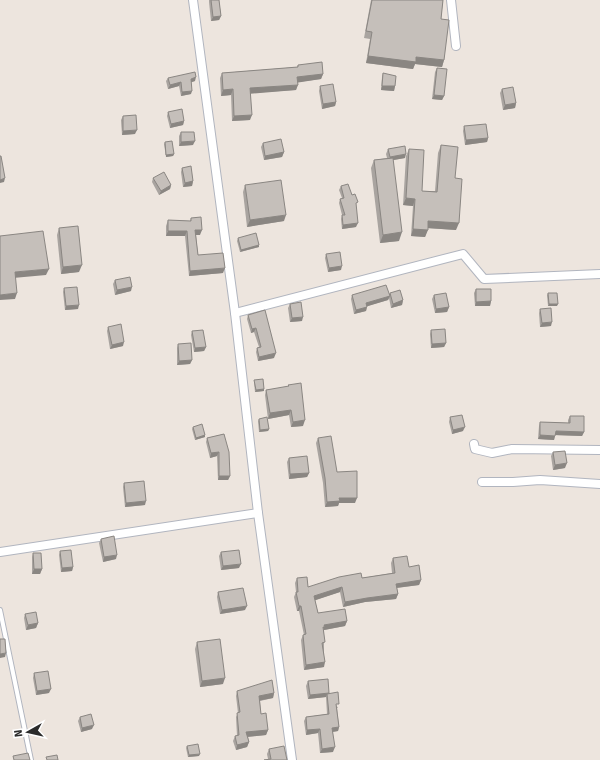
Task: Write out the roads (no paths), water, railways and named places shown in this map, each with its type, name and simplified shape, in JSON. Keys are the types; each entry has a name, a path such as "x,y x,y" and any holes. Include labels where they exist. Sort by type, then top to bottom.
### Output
{"street":[{"path":"193,0 235,313 258,513 292,760"},
{"path":"451,0 456,46"},
{"path":"235,313 463,254 484,279 600,274"},
{"path":"474,444 475,449 492,453 512,450 600,450"},
{"path":"482,482 540,480 600,484"},
{"path":"0,552 258,513"}],"lane":[{"path":"0,610 31,760"}]}
